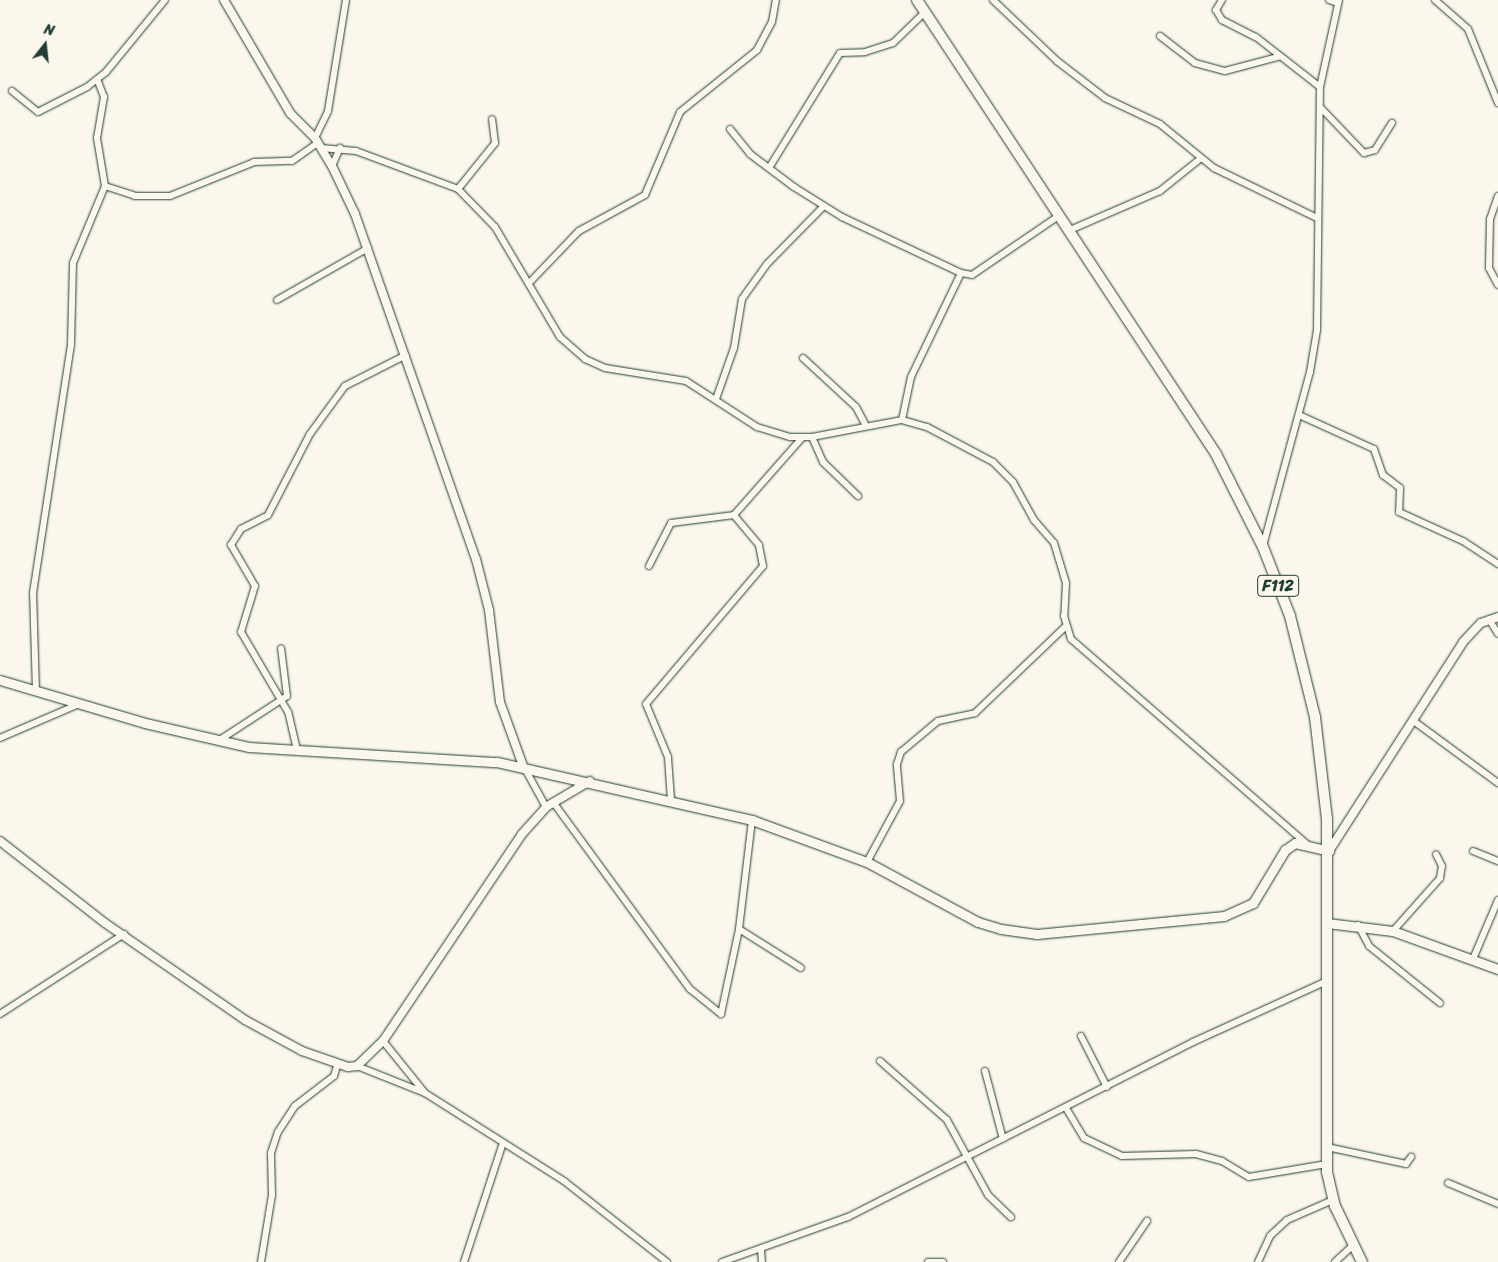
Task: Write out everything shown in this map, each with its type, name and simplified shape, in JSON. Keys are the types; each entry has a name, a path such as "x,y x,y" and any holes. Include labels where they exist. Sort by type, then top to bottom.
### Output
{"main road":[{"name":"F112","path":"917,0 1060,214 1216,454 1263,547 1290,616 1311,698 1329,851 1327,923 1329,980 1327,1164 1333,1200 1362,1262"},
{"path":"0,680 79,704 218,740 297,750 470,759 523,766 671,800 752,820 867,862 978,922 1037,934 1242,910 1253,903 1284,850 1306,843 1329,851"},
{"path":"1327,923 1358,925 1393,931 1473,958 1498,969"}],"street":[{"path":"12,91 38,112 97,79 165,0"},
{"path":"224,0 290,113 318,143 332,166 368,248 476,559 489,610 500,702 523,766 546,807"},
{"path":"105,186 135,196 170,196 254,162 292,161 318,143 328,111 346,0"},
{"path":"531,282 579,231 645,195 680,112 757,50 772,22 776,0"},
{"path":"993,0 1083,83 1122,109 1160,124 1200,160 1317,218"},
{"path":"1222,0 1216,15 1256,37 1278,57 1320,87"},
{"path":"1263,547 1299,415 1317,330 1320,87 1339,2 1329,0"},
{"path":"1435,0 1468,29 1498,103"},
{"path":"769,168 840,53 865,52 893,43 925,12"},
{"path":"1160,36 1195,63 1225,71 1250,68 1278,57"},
{"path":"36,692 33,593 71,345 73,263 105,186 97,138 104,97 97,79"},
{"path":"1320,107 1364,153 1375,150 1392,123"},
{"path":"458,189 495,143 492,119"},
{"path":"730,129 769,168 824,206 961,273 972,275 1060,214"},
{"path":"318,143 340,148 458,189 495,227 531,282 560,337 586,359 620,371 686,381 757,427 802,438 865,424 902,420 926,427 993,462 1013,482 1034,520 1054,543 1066,584 1065,628 1082,650 1306,843"},
{"path":"332,166 340,148"},
{"path":"1070,230 1160,191 1200,160"},
{"path":"1498,196 1490,219 1489,268 1498,285"},
{"path":"716,399 734,348 742,299 767,264 824,206"},
{"path":"277,300 368,248"},
{"path":"902,420 911,377 951,301 961,273"},
{"path":"297,750 282,702 241,632 255,586 231,545 241,529 268,515 310,434 346,386 406,355"},
{"path":"802,358 856,407 865,424"},
{"path":"1299,415 1374,449 1384,475 1400,488 1399,512 1463,541 1498,564"},
{"path":"812,437 823,462 858,496"},
{"path":"649,566 664,529 676,520 734,515 802,438"},
{"path":"671,800 668,757 646,704 763,566 758,545 734,515"},
{"path":"1329,851 1415,722 1463,642 1489,619 1498,617"},
{"path":"1489,619 1498,634"},
{"path":"867,862 900,801 896,764 902,752 938,721 975,713 1065,628"},
{"path":"218,740 282,702 288,688 281,648"},
{"path":"0,738 79,704"},
{"path":"1415,722 1498,783"},
{"path":"357,1066 383,1042 491,874 546,807 590,781"},
{"path":"553,802 690,989 721,1014 739,929 752,820"},
{"path":"0,841 124,934 245,1020 337,1066 357,1066 425,1093 502,1146 584,1195 631,1238 666,1262"},
{"path":"1473,851 1498,861"},
{"path":"1393,931 1440,878 1442,866 1436,854"},
{"path":"1473,958 1498,900"},
{"path":"1358,925 1370,946 1440,1003"},
{"path":"739,929 801,968"},
{"path":"0,1014 124,934"},
{"path":"722,1262 848,1217 1107,1087 1329,980"},
{"path":"1081,1036 1107,1087"},
{"path":"383,1042 425,1093"},
{"path":"880,1061 934,1107 970,1156 988,1195 1011,1217"},
{"path":"261,1262 272,1195 271,1153 278,1132 295,1106 334,1076 337,1066"},
{"path":"985,1071 1003,1139"},
{"path":"1066,1108 1084,1138 1122,1156 1196,1154 1222,1160 1249,1177 1327,1164"},
{"path":"464,1262 502,1146"},
{"path":"1327,1147 1406,1164 1411,1157"},
{"path":"1448,1183 1498,1204"},
{"path":"1258,1262 1270,1236 1287,1220 1333,1200"},
{"path":"1119,1262 1147,1221"},
{"path":"1335,1262 1353,1245"},
{"path":"761,1249 762,1262"},
{"path":"928,1262 943,1262"}]}
